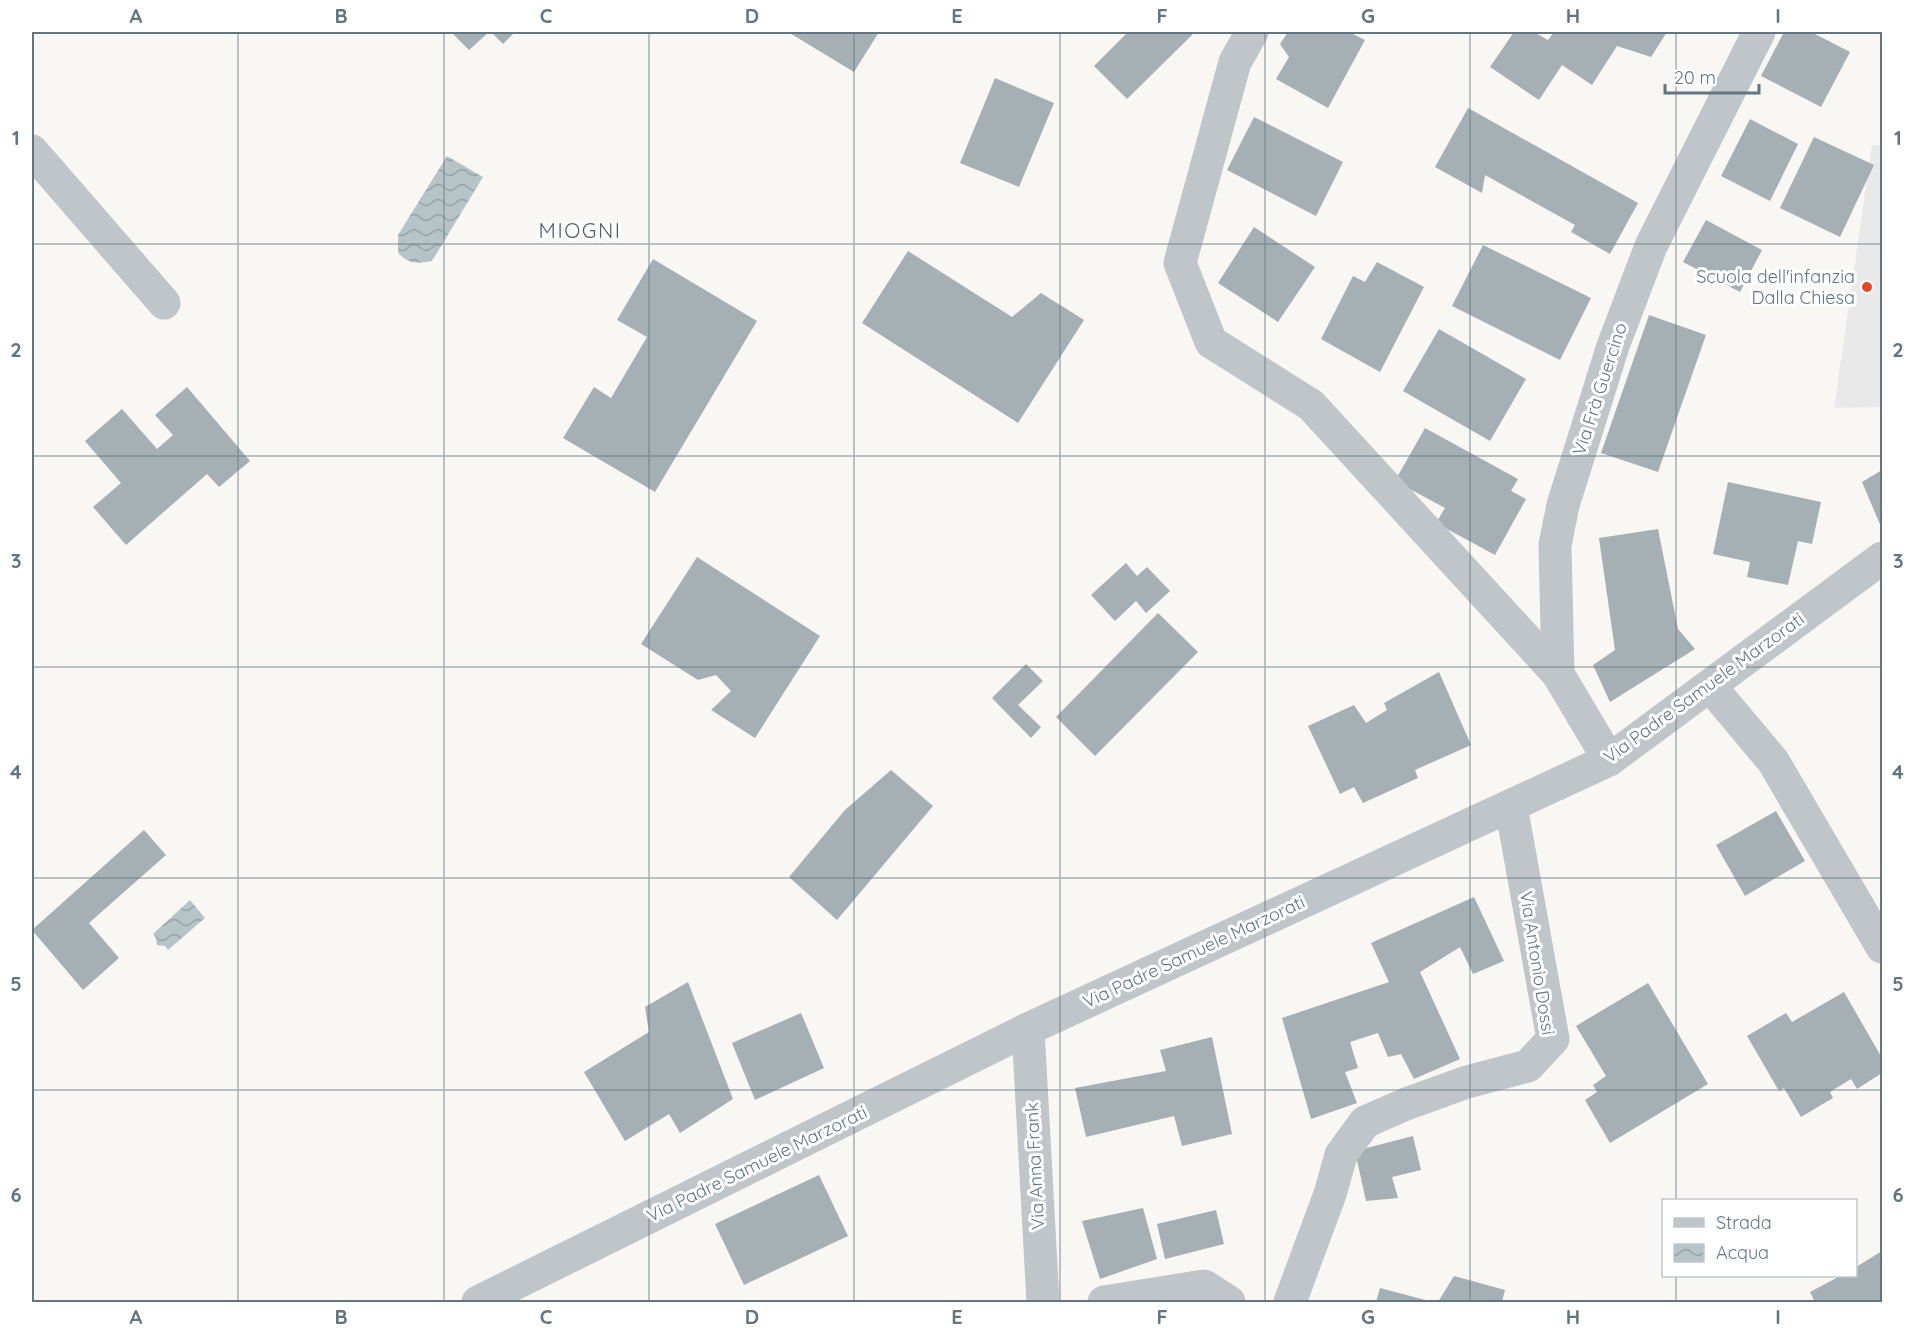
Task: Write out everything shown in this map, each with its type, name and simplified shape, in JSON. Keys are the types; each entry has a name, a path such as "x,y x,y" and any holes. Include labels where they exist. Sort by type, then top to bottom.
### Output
{"street":[{"path":"1252,32 1236,62 1180,263 1211,342 1311,405 1558,674"},
{"name":"Via Frà Guercino","path":"1610,760 1558,674 1555,545 1563,505 1613,346 1651,246 1759,32"},
{"path":"32,151 164,303"},
{"name":"Via Padre Samuele Marzorati","path":"478,1302 1028,1029 1610,760 1882,558"},
{"path":"1710,686 1773,761 1882,947"},
{"name":"Via Antonio Dossi","path":"1290,1302 1330,1194 1341,1155 1365,1122 1467,1082 1528,1066 1553,1039 1511,806"},
{"name":"Via Anna Frank","path":"1028,1029 1043,1302"},
{"path":"1104,1302 1204,1286 1229,1302"}],"shaded area":[{"name":"Scuola dell'infanzia Dalla Chiesa","path":"1872,145 1882,145 1882,407 1834,408"}],"water":[{"path":"447,156 483,177 432,261 417,263 409,261 398,253 398,235"},
{"path":"190,900 205,918 168,950 165,946 157,945 153,934"}],"building":[{"path":"451,32 489,32 469,50"},
{"path":"491,32 515,32 503,44"},
{"path":"788,32 879,32 854,72"},
{"path":"1128,32 1195,32 1127,99 1094,66"},
{"path":"1288,32 1349,32 1365,40 1328,108 1276,79 1289,57 1280,44"},
{"path":"1514,32 1534,32 1548,40 1554,32 1667,32 1651,57 1617,46 1592,85 1562,65 1539,100 1490,67"},
{"path":"1784,32 1811,32 1850,52 1821,107 1761,76"},
{"path":"995,78 1054,103 1019,187 960,163"},
{"path":"1468,108 1638,203 1610,254 1571,232 1575,225 1485,175 1482,193 1435,167"},
{"path":"1254,117 1343,162 1316,216 1227,170"},
{"path":"1750,119 1798,144 1770,201 1721,176"},
{"path":"1814,137 1874,165 1840,237 1780,208"},
{"path":"1706,220 1762,250 1740,292 1683,262"},
{"path":"1254,227 1315,267 1278,322 1218,283"},
{"path":"1483,245 1591,298 1560,360 1452,306"},
{"path":"908,251 1012,317 1041,293 1084,320 1018,423 862,323"},
{"path":"653,259 757,321 655,492 563,438 594,387 611,398 647,337 617,320"},
{"path":"1377,262 1424,287 1380,372 1321,339 1353,276 1365,282"},
{"path":"1649,315 1706,335 1658,472 1601,453"},
{"path":"1439,329 1526,379 1490,441 1403,391"},
{"path":"187,387 250,461 219,487 207,474 126,545 93,507 121,483 85,441 122,409 157,449 173,435 155,415"},
{"path":"1425,428 1518,479 1511,491 1526,499 1495,555 1436,523 1445,508 1395,481"},
{"path":"1882,470 1882,529 1862,482"},
{"path":"1728,482 1821,502 1812,544 1798,541 1788,585 1747,577 1750,562 1713,554"},
{"path":"1658,529 1678,629 1695,649 1610,702 1593,665 1615,650 1599,538"},
{"path":"697,557 820,636 755,738 711,710 731,691 716,675 698,680 641,644"},
{"path":"1126,563 1137,576 1147,567 1170,591 1146,613 1136,601 1115,621 1091,595"},
{"path":"1158,613 1198,652 1095,756 1056,717"},
{"path":"1026,664 1043,681 1018,705 1041,727 1031,738 992,698"},
{"path":"1439,672 1471,745 1415,770 1418,778 1363,803 1354,787 1340,794 1308,726 1354,705 1366,723 1387,710 1384,703"},
{"path":"891,770 933,806 837,920 789,877 845,810"},
{"path":"1776,811 1805,861 1745,896 1716,845"},
{"path":"144,830 166,855 89,923 119,958 83,990 32,930"},
{"path":"1474,897 1504,961 1473,974 1460,947 1420,972 1460,1059 1414,1079 1401,1054 1388,1057 1378,1033 1350,1042 1358,1068 1345,1072 1357,1103 1311,1119 1282,1018 1389,982 1371,943"},
{"path":"688,982 733,1099 680,1133 669,1114 625,1141 584,1072 649,1032 645,1007"},
{"path":"1648,983 1708,1084 1610,1143 1585,1100 1597,1092 1593,1085 1606,1076 1576,1026"},
{"path":"1844,992 1882,1058 1882,1073 1857,1089 1851,1079 1830,1092 1833,1098 1801,1117 1784,1088 1779,1091 1747,1036 1786,1013 1792,1022"},
{"path":"801,1013 824,1068 755,1100 732,1043"},
{"path":"1212,1037 1232,1134 1182,1146 1174,1116 1086,1137 1075,1088 1166,1071 1160,1050"},
{"path":"1413,1136 1421,1170 1392,1177 1398,1198 1366,1201 1355,1151"},
{"path":"819,1175 848,1236 744,1285 715,1224"},
{"path":"1143,1208 1157,1259 1100,1279 1082,1221"},
{"path":"1216,1210 1224,1244 1165,1259 1157,1224"},
{"path":"1882,1251 1882,1302 1815,1302 1810,1292 1838,1277 1857,1277 1857,1266"},
{"path":"1454,1276 1505,1290 1502,1302 1438,1302"},
{"path":"1380,1288 1433,1302 1376,1302"}],"place":[{"name":"Scuola dell'infanzia Dalla Chiesa","path":"1867,287"}],"district":[{"name":"MIOGNI","path":"580,231"}]}
